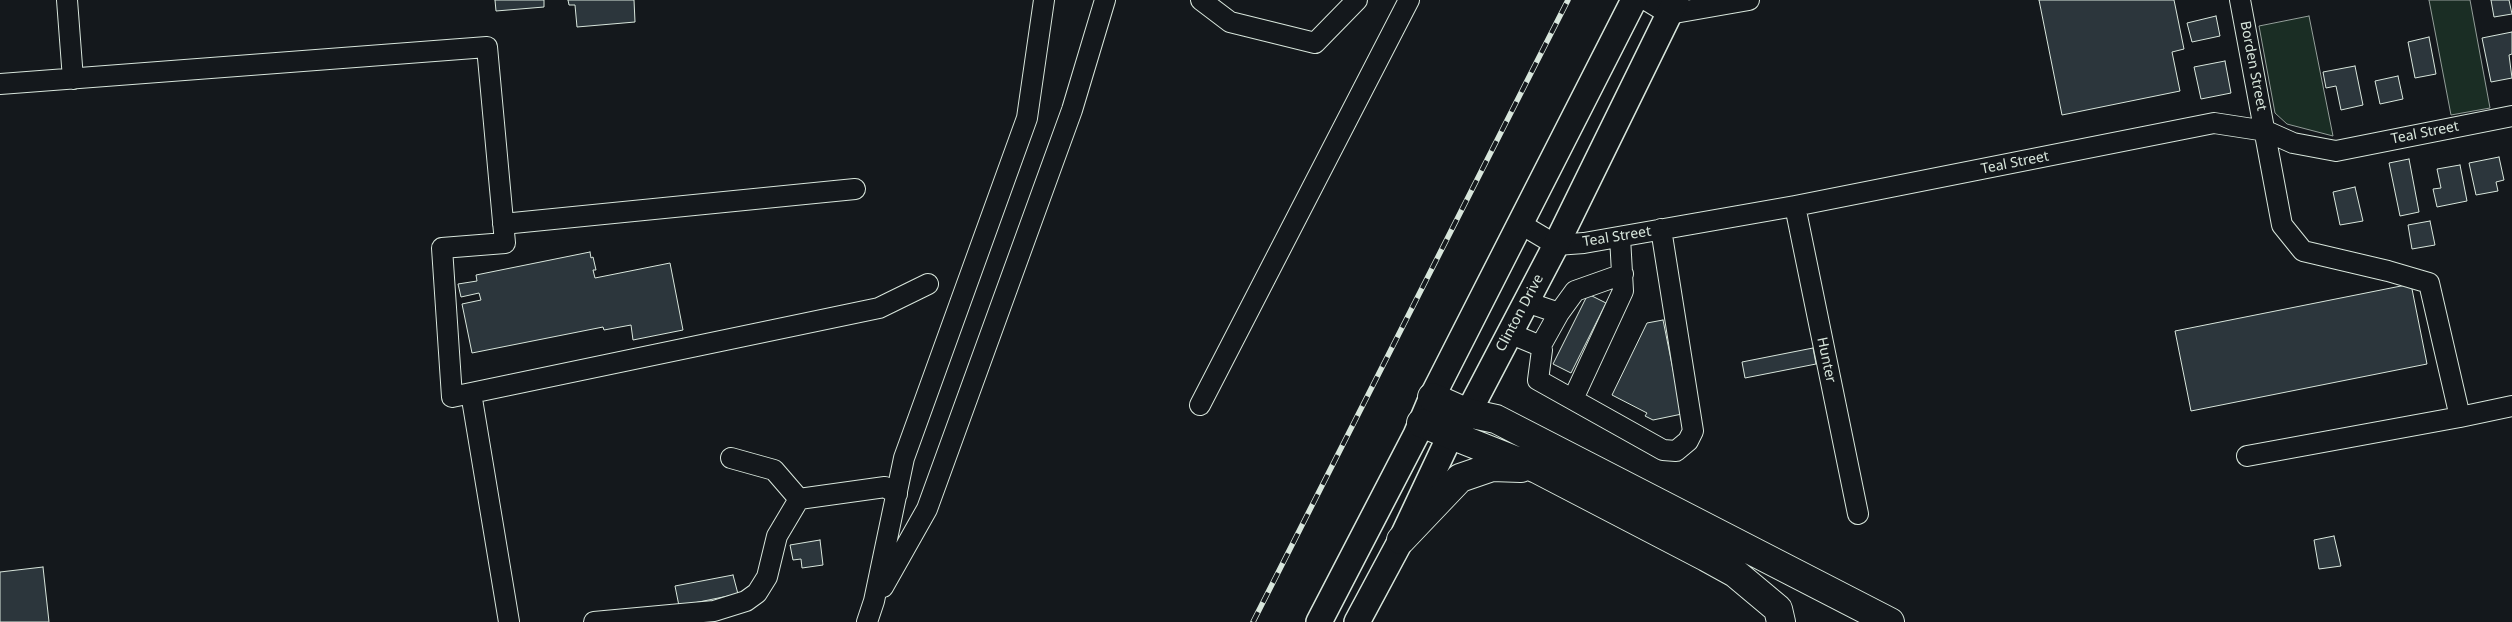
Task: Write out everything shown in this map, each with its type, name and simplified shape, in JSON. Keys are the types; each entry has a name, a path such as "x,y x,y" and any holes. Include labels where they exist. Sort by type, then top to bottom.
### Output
{"highway":[{"path":"1432,397 1468,413 1496,419 1890,622"},
{"path":"1421,423 1537,470 1735,573 1778,609 1781,622"},
{"path":"1401,540 1460,478 1492,466 1537,470"}],"main road":[{"path":"1319,622 1634,0"},
{"name":"Clinton Drive","path":"1357,622 1401,540 1450,436 1468,413 1556,245 1673,7"}],"street":[{"path":"66,0 73,79"},
{"path":"867,622 874,601 904,458 1027,118 1044,0"},
{"path":"874,601 927,509 1072,110 1105,0"},
{"path":"1201,0 1230,22 1315,43 1357,0"},
{"path":"1200,405 1409,0"},
{"path":"1646,0 1673,7 1749,0"},
{"name":"Borden Street","path":"2240,0 2266,131 2268,153 2282,225 2303,251 2388,271 2429,283 2460,417"},
{"path":"0,84 487,47 505,243 442,248 452,397 879,308 928,284"},
{"name":"Teal Street","path":"1556,245 1584,243 1795,206 2214,123 2266,131 2293,143 2336,151 2512,116"},
{"path":"503,224 856,190"},
{"name":"Hunter","path":"1795,206 1858,514"},
{"path":"1520,223 1556,245"},
{"path":"1623,274 1575,291 1559,313 1540,347 1542,350 1538,380 1663,450 1676,451 1688,441 1694,431 1661,230"},
{"path":"1573,399 1623,291 1620,237"},
{"path":"1526,302 1559,313"},
{"path":"1509,333 1540,347"},
{"path":"471,393 509,622"},
{"path":"2247,456 2512,406"},
{"path":"731,458 774,470 799,499"},
{"path":"799,499 884,487 897,494"},
{"path":"594,622 714,611 746,601 757,593 767,577 776,536 799,499"}],"green space":[{"path":"2429,0 2470,0 2490,108 2451,115"},
{"path":"2309,16 2333,136 2287,124 2275,113 2259,26"}],"building":[{"path":"495,0 544,0 544,7 496,11"},
{"path":"568,0 634,0 635,22 577,27 575,5 569,5"},
{"path":"2039,0 2174,0 2184,49 2172,52 2180,91 2062,115"},
{"path":"2491,0 2509,0 2512,14 2494,17"},
{"path":"2216,16 2220,36 2192,42 2187,23"},
{"path":"2512,32 2512,54 2509,55 2512,78 2491,82 2482,38"},
{"path":"2429,37 2436,74 2415,78 2408,42"},
{"path":"2225,61 2231,93 2201,99 2194,67"},
{"path":"2355,66 2363,105 2341,110 2336,86 2326,88 2323,72"},
{"path":"2398,76 2403,99 2380,104 2375,81"},
{"path":"2499,157 2504,180 2496,182 2498,191 2476,195 2469,163"},
{"path":"2409,159 2419,212 2400,216 2389,163"},
{"path":"2460,165 2467,201 2437,207 2433,189 2441,188 2437,169"},
{"path":"2355,187 2363,221 2340,225 2333,192"},
{"path":"2430,221 2435,245 2412,249 2408,225"},
{"path":"590,252 596,270 593,270 595,278 670,263 683,330 633,340 631,325 604,330 603,327 472,353 462,304 481,300 479,293 461,297 458,284 477,281 476,275"},
{"path":"2411,284 2427,364 2191,411 2175,331"},
{"path":"1588,294 1606,303 1571,373 1553,364"},
{"path":"1663,320 1682,414 1653,420 1645,416 1647,413 1612,395 1647,323"},
{"path":"1813,348 1816,364 1745,378 1742,362"},
{"path":"2334,536 2341,566 2319,569 2314,540"},
{"path":"820,540 823,565 802,568 801,559 793,560 790,545"},
{"path":"43,567 49,622 0,622 0,572"},
{"path":"733,575 738,594 679,606 675,586"}],"railway":[{"path":"1253,622 1568,0"}]}
